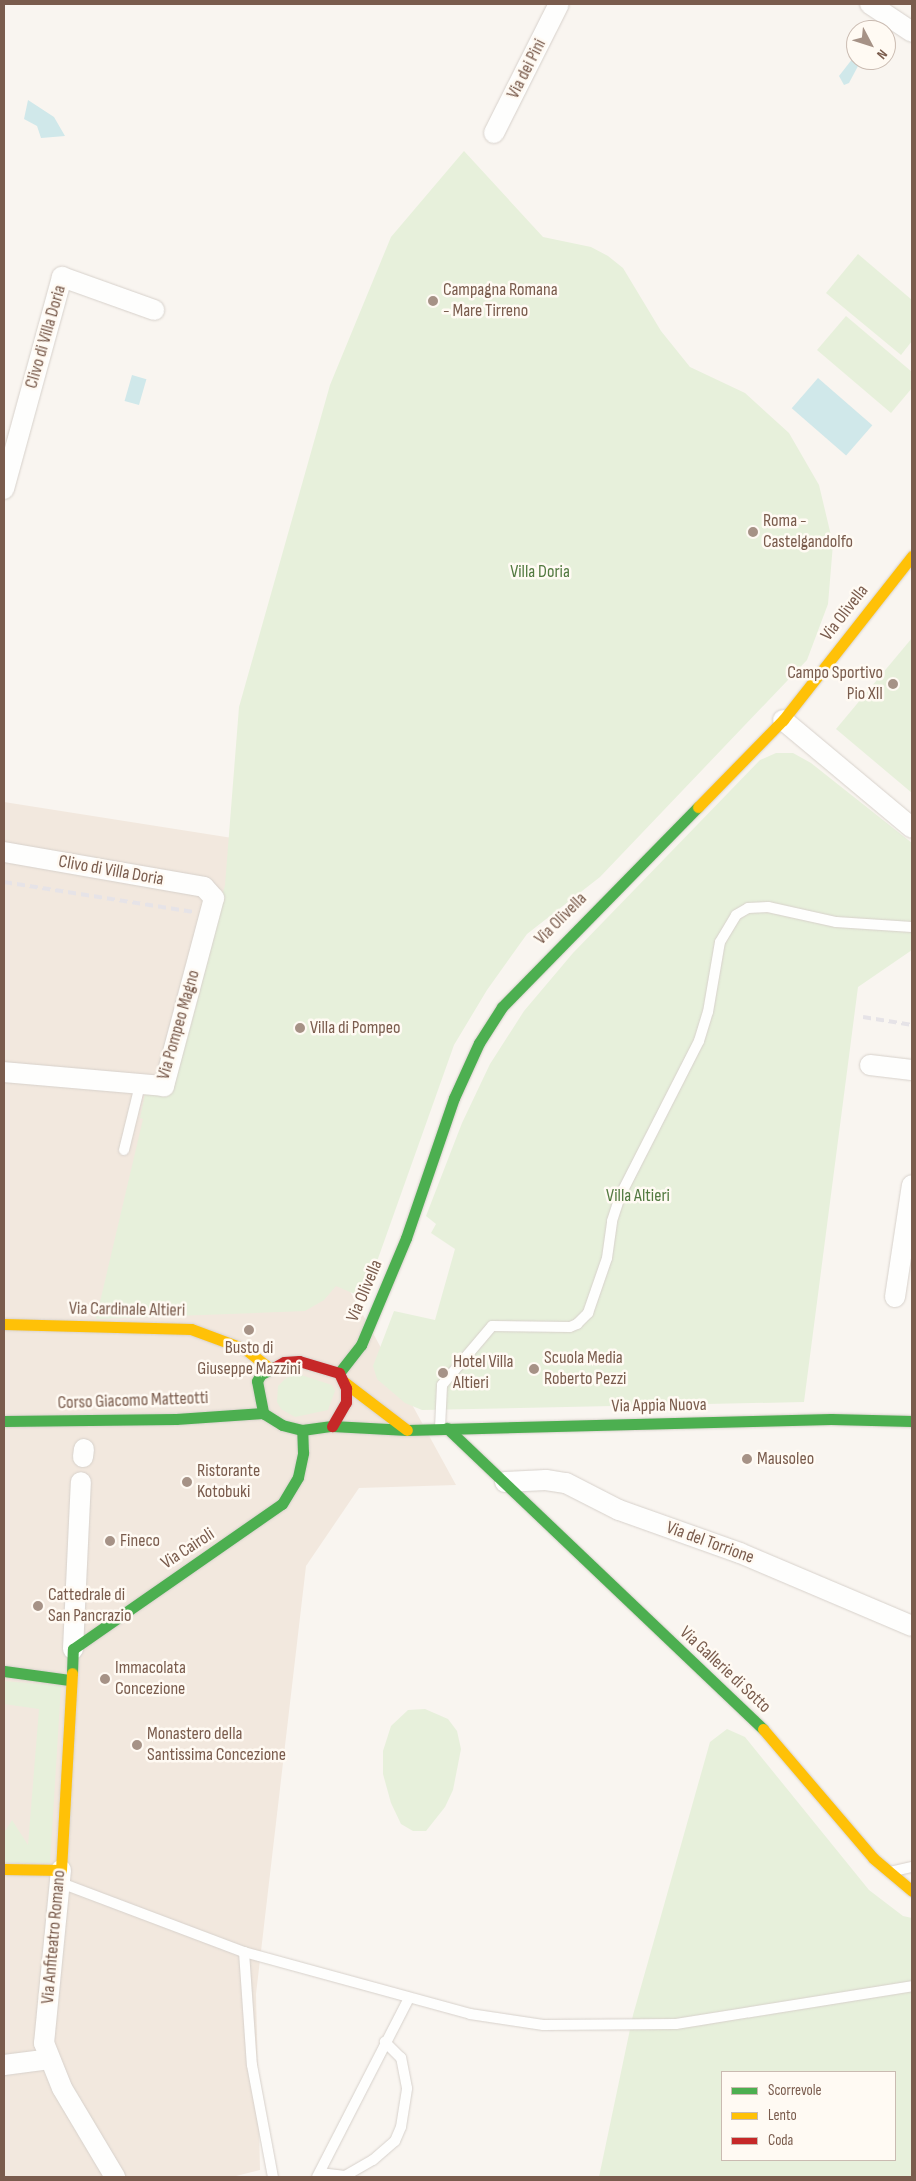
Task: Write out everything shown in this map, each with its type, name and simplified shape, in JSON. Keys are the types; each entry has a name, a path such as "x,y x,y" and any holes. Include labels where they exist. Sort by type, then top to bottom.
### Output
{"main road":[{"name":"Via Olivella","path":"341,1377 361,1345 406,1238 454,1098 479,1043 502,1007 783,720 912,556"},
{"name":"Via Cardinale Altieri","path":"4,1324 191,1329 245,1349 269,1368"},
{"path":"341,1377 346,1402 332,1426 302,1430 282,1425 263,1413 259,1404 257,1381 269,1368 299,1361 341,1377 407,1430"},
{"name":"Corso Giacomo Matteotti","path":"4,1421 176,1419 263,1413"},
{"name":"Via Appia Nuova","path":"332,1426 407,1430 831,1419 912,1421"},
{"name":"Via Gallerie di Sotto","path":"444,1428 505,1482 775,1741 888,1873 912,1891"},
{"name":"Via Cairoli","path":"73,1649 269,1516 282,1504 298,1477 303,1453 302,1430"},
{"path":"4,1671 69,1680 73,1649"},
{"name":"Via Anfiteatro Romano","path":"61,1877 69,1680"},
{"path":"4,1869 61,1877"}],"street":[{"name":"Via dei Pini","path":"494,133 559,4"},
{"path":"870,4 912,32"},
{"name":"Clivo di Villa Doria","path":"4,489 62,277 154,310"},
{"path":"783,720 912,828"},
{"name":"Clivo di Villa Doria","path":"4,852 204,887 214,898"},
{"name":"Via Pompeo Magno","path":"4,1072 164,1086 214,898"},
{"path":"870,1065 912,1070"},
{"path":"895,1297 907,1257 912,1185"},
{"name":"Via del Torrione","path":"505,1482 546,1480 566,1483 619,1510 740,1553 912,1626"},
{"path":"73,1649 81,1482"},
{"name":"Via Anfiteatro Romano","path":"61,1877 44,2043 62,2088 115,2177"},
{"path":"4,2065 50,2059"}],"lane":[{"path":"444,1428 442,1385 492,1326 570,1327 578,1324 588,1313 607,1258 612,1221 620,1196 699,1041 708,1012 720,942 736,915 753,907 768,907 836,922 912,927"},
{"path":"124,1150 140,1085"},
{"path":"888,1873 912,1866"},
{"path":"61,1877 244,1952 470,2014 543,2025 632,2027 676,2024 912,1986"},
{"path":"244,1952 252,2065 273,2177"},
{"path":"385,2042 400,2058 407,2088 401,2127 395,2141 373,2160 345,2176 318,2175 385,2042 409,1998"}],"shaded area":[{"path":"4,802 245,840 304,1207 456,1485 359,1488 306,1566 256,1994 260,2170 232,2177 4,2177"}],"green space":[{"name":"Villa Doria","path":"464,151 543,237 591,247 608,256 623,268 661,331 690,367 745,393 789,433 819,485 833,544 828,604 807,660 600,877 527,934 487,990 454,1045 364,1298 336,1286 324,1300 305,1311 96,1319 143,1119 140,1118 146,1089 170,1091 225,885 239,707 330,385 391,237"},
{"path":"858,254 912,300 912,341 901,355 826,293"},
{"path":"846,316 912,372 912,388 891,413 817,350"},
{"name":"Campo Sportivo Pio XII","path":"912,638 912,793 836,729"},
{"name":"Villa Altieri","path":"776,753 793,753 811,763 912,843 912,950 858,987 804,1402 422,1410 405,1403 377,1379 373,1366 394,1311 435,1320 455,1249 431,1233 436,1224 426,1216 462,1123 490,1064 524,1011 573,953 760,760"},
{"path":"298,1374 332,1385 335,1391 328,1410 295,1417 281,1409 277,1402 278,1386 286,1378"},
{"path":"4,1681 61,1686 50,1863 4,1863 4,1833 12,1820 28,1845 39,1709 4,1704"},
{"path":"425,1709 448,1719 457,1731 461,1749 453,1790 445,1807 426,1831 413,1831 401,1824 391,1803 383,1774 383,1751 391,1726 408,1710"},
{"path":"727,1729 745,1737 869,1890 903,1916 912,1918 912,2177 599,2177 633,2015 710,1742"}],"water":[{"path":"846,67 846,70 856,70 849,83 844,85 839,76"},
{"path":"28,100 54,117 65,136 41,138 37,126 24,119"},
{"path":"132,375 146,379 139,405 125,401"},
{"path":"818,378 872,425 846,455 792,408"}],"railway":[{"path":"4,882 194,912"},
{"path":"863,1017 912,1025"}],"traffic: fast":[{"path":"339,1373 361,1345 406,1238 454,1098 479,1043 502,1007 698,807"},
{"path":"275,1367 261,1374 257,1381 263,1413 282,1425 302,1430 332,1426 407,1430 831,1419 912,1421"},
{"path":"4,1421 176,1419 263,1413"},
{"path":"447,1428 763,1729"},
{"path":"72,1673 73,1649 282,1504 298,1477 303,1453 302,1430"},
{"path":"4,1671 69,1680"}],"traffic: slow":[{"path":"698,807 783,720 912,556"},
{"path":"4,1324 191,1329 245,1349 269,1368"},
{"path":"344,1382 407,1430"},
{"path":"4,1869 61,1870 72,1673"},
{"path":"763,1729 873,1858 912,1891"}],"traffic: jam":[{"path":"275,1367 284,1362 299,1361 339,1373 346,1388 346,1402 332,1426"}],"place":[{"name":"Campagna Romana - Mare Tirreno","path":"433,301"},
{"name":"Roma - Castelgandolfo","path":"753,532"},
{"name":"Campo Sportivo Pio XII","path":"893,684"},
{"name":"Villa di Pompeo","path":"300,1028"},
{"name":"Busto di Giuseppe Mazzini","path":"249,1330"},
{"name":"Scuola Media Roberto Pezzi","path":"534,1369"},
{"name":"Hotel Villa Altieri","path":"443,1373"},
{"name":"Mausoleo","path":"747,1459"},
{"name":"Ristorante Kotobuki","path":"187,1482"},
{"name":"Fineco","path":"110,1541"},
{"name":"Cattedrale di San Pancrazio","path":"38,1606"},
{"name":"Immacolata Concezione","path":"105,1679"},
{"name":"Monastero della Santissima Concezione","path":"137,1745"}]}
